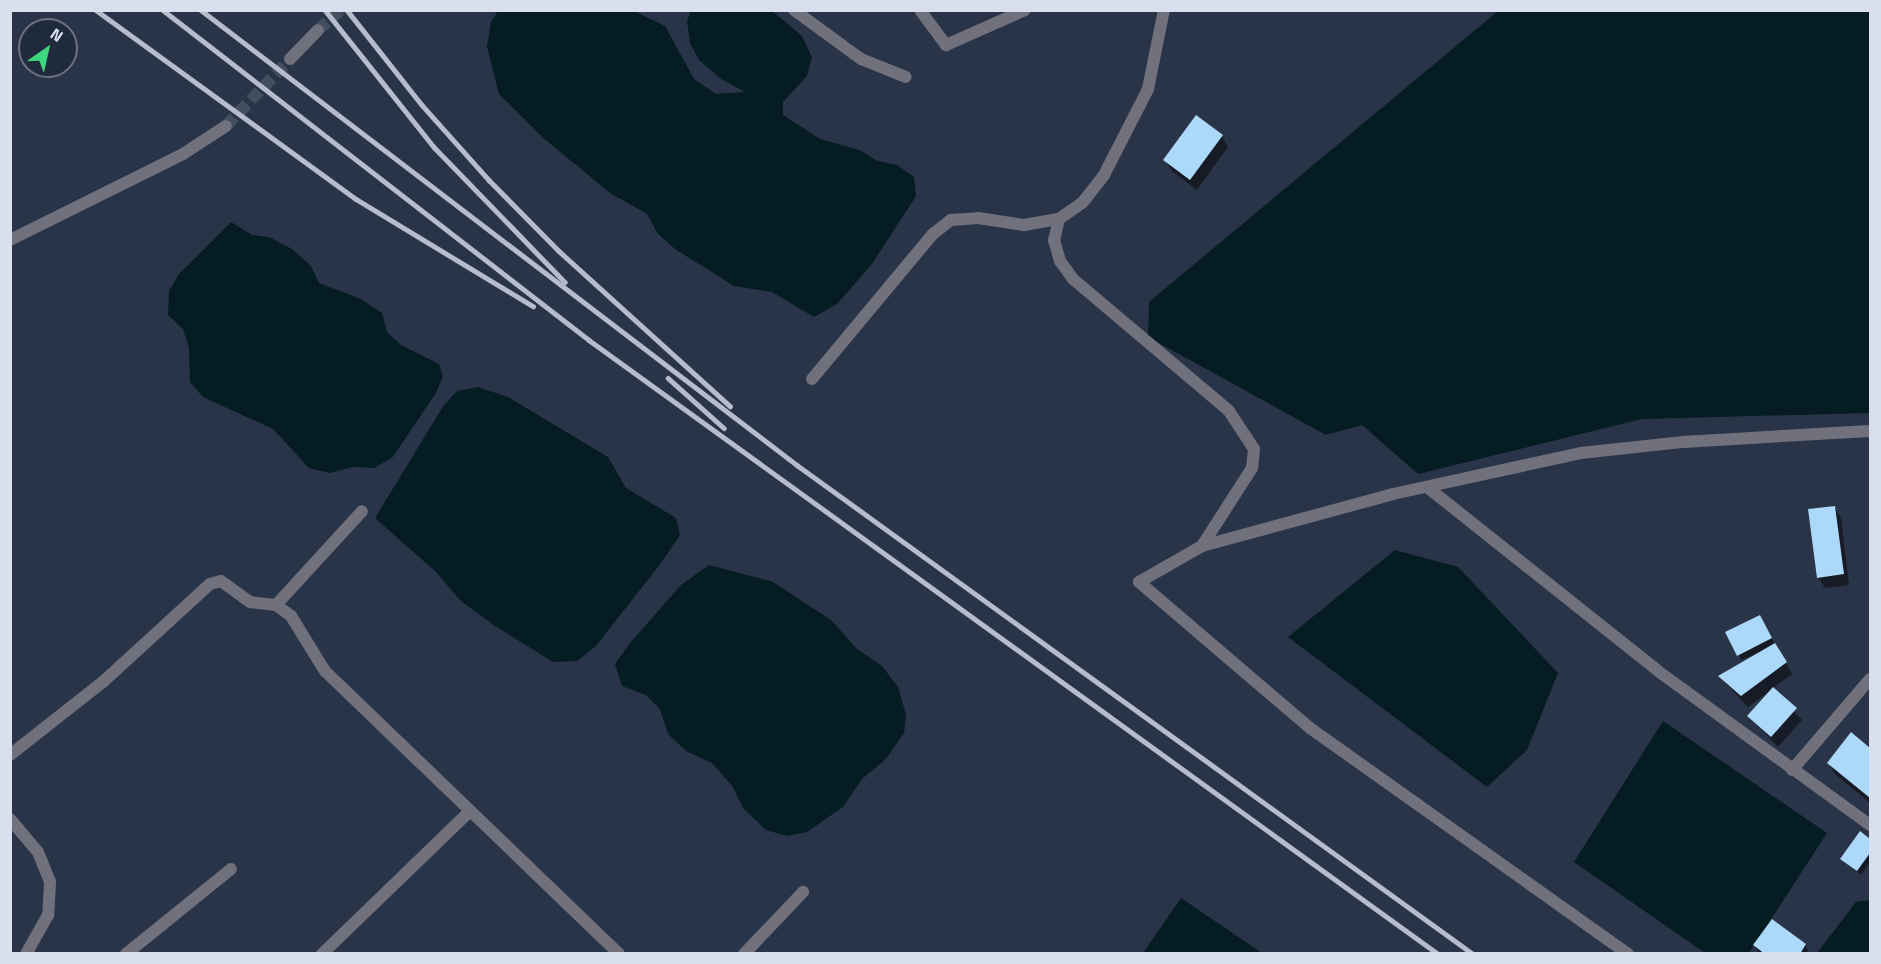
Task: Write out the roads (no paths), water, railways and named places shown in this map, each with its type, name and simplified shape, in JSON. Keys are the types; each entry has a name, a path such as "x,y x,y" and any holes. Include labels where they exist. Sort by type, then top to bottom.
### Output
{"street":[{"path":"794,10 861,59 906,78"},
{"path":"920,10 946,45 1025,10"},
{"path":"812,379 933,234 951,220 978,218 1024,225 1059,219 1083,202 1104,175 1148,89 1164,10"},
{"path":"290,59 318,30"},
{"path":"10,240 183,154 226,126"},
{"path":"1059,219 1054,240 1060,261 1073,279 1229,411 1254,449 1252,468 1202,546"},
{"path":"1628,954 1310,728 1139,582 1202,546 1427,487 1581,453 1683,442 1870,431"},
{"path":"1427,487 1658,671 1870,825"},
{"path":"276,605 362,511"},
{"path":"10,755 96,687 210,584 222,581 250,602 276,605 291,616 325,671 619,954"},
{"path":"1792,770 1870,679"},
{"path":"322,954 470,811"},
{"path":"10,819 38,852 50,882 48,915 26,954"},
{"path":"126,954 231,869"},
{"path":"744,954 803,892"}],"water":[{"path":"498,11 634,11 665,26 694,79 716,94 745,92 721,79 699,60 690,43 687,21 691,11 772,11 802,36 812,57 807,76 783,102 783,115 820,139 860,150 877,161 897,165 914,177 916,196 872,264 837,304 814,317 772,292 734,286 675,249 658,234 647,214 610,193 542,137 499,94 487,47 491,22"},
{"path":"1498,11 1870,11 1870,413 1642,419 1418,474 1362,425 1326,435 1148,337 1149,302"},
{"path":"231,222 252,235 269,237 292,249 311,266 319,283 361,299 382,313 387,332 401,345 439,364 443,376 436,393 392,458 374,468 353,467 330,473 309,468 273,429 203,397 190,382 189,348 183,329 168,315 169,291 179,274"},
{"path":"478,387 508,397 608,457 626,488 676,518 680,535 661,563 596,646 577,661 553,662 495,626 461,601 436,572 375,518 444,405 457,391"},
{"path":"1395,550 1458,567 1558,673 1527,750 1487,787 1288,637"},
{"path":"709,565 773,582 831,620 857,649 882,666 898,687 906,715 904,733 886,759 862,779 843,807 807,832 787,836 766,830 743,808 733,787 712,763 686,751 668,734 660,709 646,695 622,686 615,664 630,643 681,585"},
{"path":"1663,721 1827,833 1749,953 1705,953 1574,862"},
{"path":"1181,898 1262,953 1143,953"},
{"path":"1870,900 1870,953 1817,953 1856,902"}],"tunnel":[{"path":"318,30 340,10"},
{"path":"226,126 290,59"}],"railway":[{"path":"96,10 356,199 533,306"},
{"path":"163,10 589,340 1438,954"},
{"path":"201,10 797,465 1473,954"},
{"path":"325,10 434,147 565,282"},
{"path":"347,10 422,105 489,180 559,251 730,406"},
{"path":"668,378 724,428"}]}
